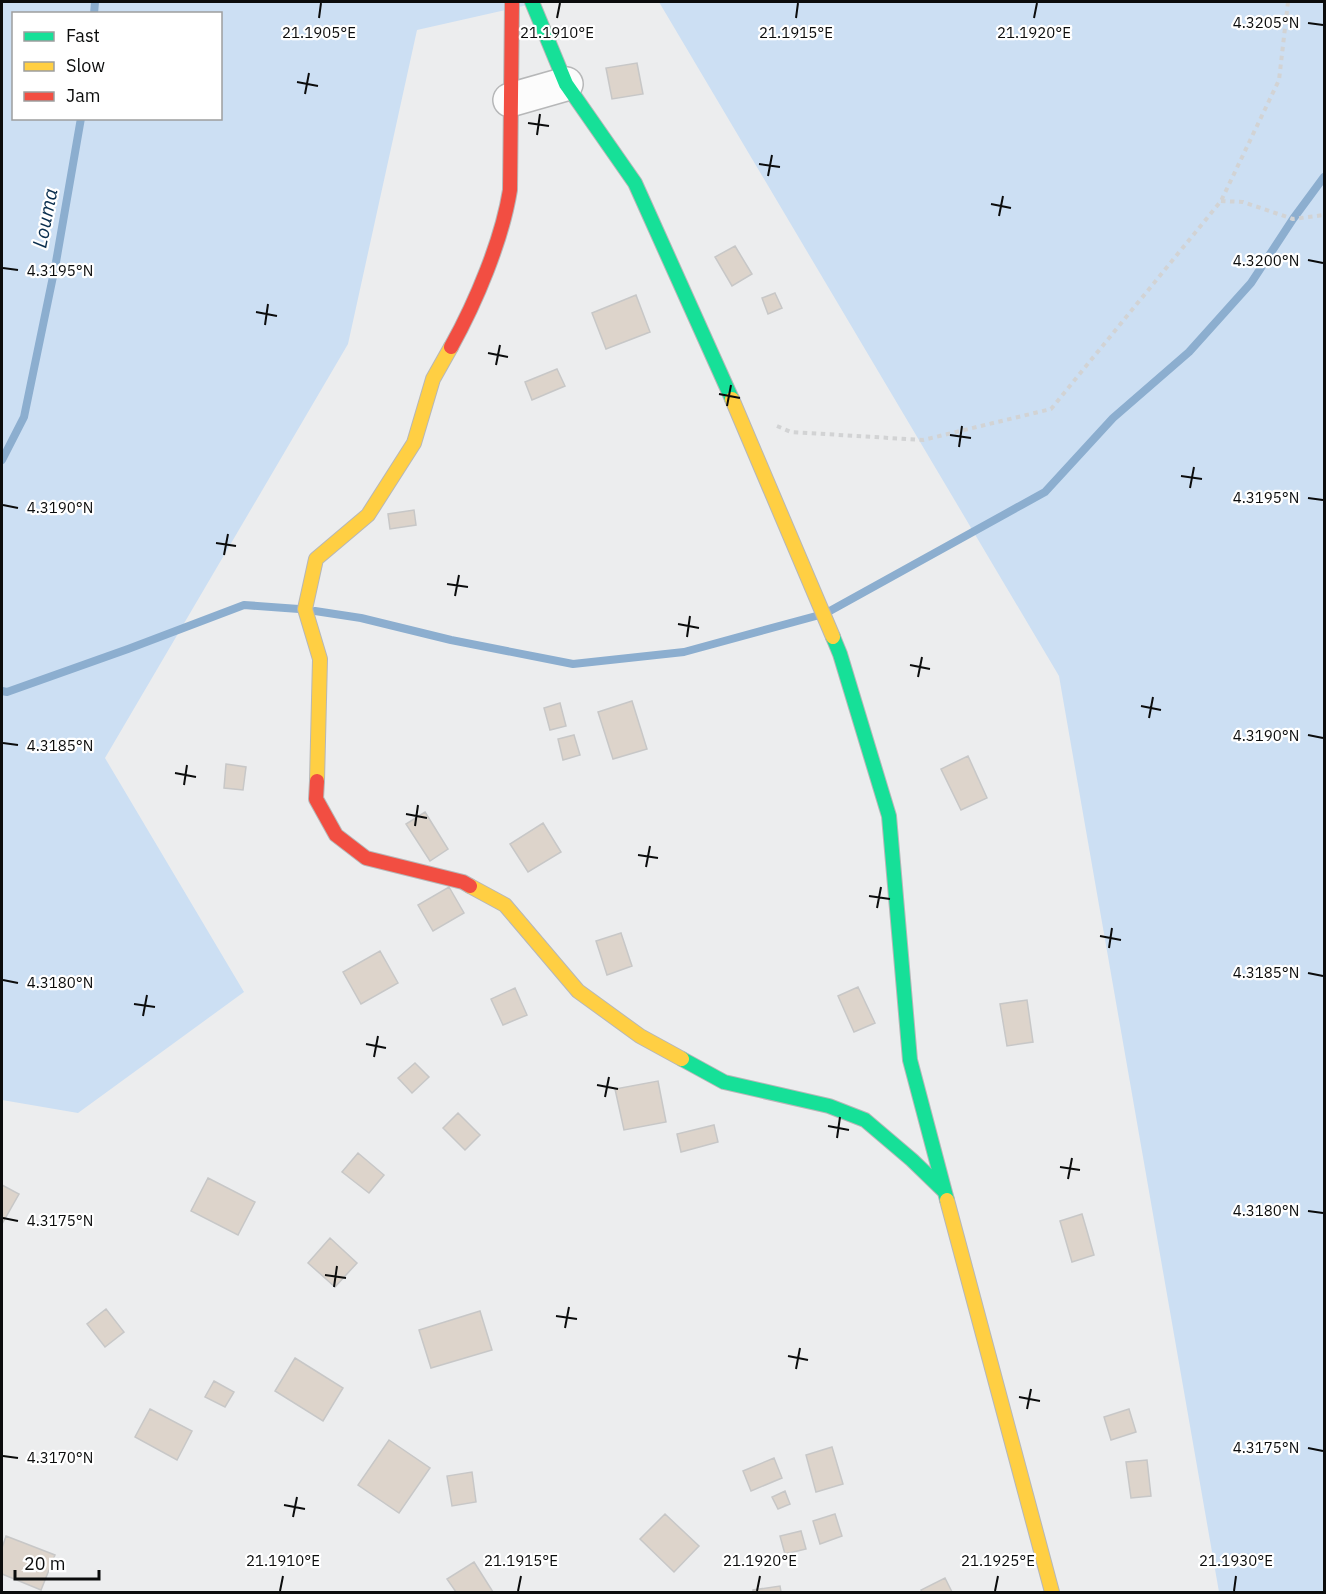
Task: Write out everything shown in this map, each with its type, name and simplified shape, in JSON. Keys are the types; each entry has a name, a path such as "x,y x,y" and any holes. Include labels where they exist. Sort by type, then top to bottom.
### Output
{"street":[{"path":"512,2 510,190 505,220 465,322 433,379 414,443 368,515 315,559 305,609 320,659 316,799 336,835 366,858 463,882 505,905 578,991 640,1036 724,1082 829,1106 865,1120 912,1160 945,1193"},
{"path":"532,2 566,84 635,183 735,405 840,654 889,816 910,1060 1052,1593"},
{"path":"510,99 566,84"}],"path":[{"path":"735,405 791,432 923,440 1051,409 1221,201 1279,80 1288,2"},
{"path":"1221,201 1243,202 1293,219 1324,215"}],"shaded area":[{"path":"2,2 541,2 417,30 348,344 105,758 244,992 78,1113 2,1100"},
{"path":"659,2 1324,2 1324,1592 1219,1592 1059,676"}],"building":[{"path":"637,63 643,94 612,99 606,68"},
{"path":"735,246 752,274 732,286 715,257"},
{"path":"775,293 782,308 768,314 762,298"},
{"path":"636,295 650,332 606,349 592,313"},
{"path":"557,369 565,386 532,400 525,382"},
{"path":"414,510 416,525 390,529 388,514"},
{"path":"632,701 647,749 613,759 598,712"},
{"path":"560,703 566,726 550,730 544,708"},
{"path":"574,735 580,755 563,760 558,739"},
{"path":"968,756 987,798 961,810 941,769"},
{"path":"226,764 246,767 243,790 224,788"},
{"path":"425,812 448,849 430,861 406,824"},
{"path":"543,823 561,852 528,872 510,844"},
{"path":"449,887 464,913 433,931 418,905"},
{"path":"621,933 632,966 607,975 596,941"},
{"path":"380,951 398,983 361,1004 343,972"},
{"path":"858,987 875,1023 854,1032 838,996"},
{"path":"515,988 527,1015 503,1025 491,999"},
{"path":"1027,1000 1033,1042 1007,1046 1000,1004"},
{"path":"415,1063 429,1077 412,1093 398,1078"},
{"path":"658,1081 666,1122 624,1130 615,1089"},
{"path":"458,1113 480,1135 465,1150 443,1128"},
{"path":"714,1125 718,1142 681,1152 677,1134"},
{"path":"358,1153 384,1175 369,1193 342,1172"},
{"path":"208,1178 255,1202 238,1235 191,1211"},
{"path":"2,1185 19,1194 2,1224"},
{"path":"1082,1214 1094,1255 1072,1262 1060,1221"},
{"path":"330,1238 357,1263 335,1287 308,1263"},
{"path":"106,1309 124,1332 105,1347 87,1324"},
{"path":"480,1311 492,1350 431,1368 419,1330"},
{"path":"295,1358 343,1388 323,1421 275,1391"},
{"path":"214,1381 234,1392 225,1407 205,1397"},
{"path":"150,1409 192,1431 177,1460 135,1437"},
{"path":"1129,1409 1136,1432 1111,1440 1104,1417"},
{"path":"389,1440 430,1468 399,1513 358,1485"},
{"path":"832,1447 843,1484 816,1492 806,1455"},
{"path":"774,1458 782,1478 751,1491 743,1471"},
{"path":"1147,1460 1151,1496 1131,1498 1126,1462"},
{"path":"472,1472 476,1502 452,1506 447,1476"},
{"path":"785,1491 790,1504 778,1509 772,1497"},
{"path":"665,1514 699,1546 674,1572 640,1539"},
{"path":"835,1514 842,1536 820,1544 813,1521"},
{"path":"801,1531 806,1549 785,1554 780,1536"},
{"path":"6,1536 55,1555 41,1590 2,1574 2,1548"},
{"path":"474,1562 493,1592 456,1592 447,1579"},
{"path":"945,1578 952,1592 922,1592 921,1590"},
{"path":"780,1586 781,1592 753,1592 753,1590"}],"waterway":[{"name":"Louma","path":"94,12 95,2"},
{"name":"Louma","path":"2,460 24,417 56,262 81,120"},
{"path":"828,612 1045,492 1113,418 1189,352 1251,283 1324,177"},
{"path":"2,691 7,692 244,605 299,609"},
{"path":"315,611 361,618 451,640 573,664 684,652 816,616"}],"traffic: fast":[{"path":"532,2 566,84 635,183 732,399"},
{"path":"833,637 889,816 910,1060 947,1200"},
{"path":"682,1059 724,1082 829,1106 865,1120 944,1191"}],"traffic: slow":[{"path":"317,781 320,659 305,609 316,559 368,515 414,443 433,379 451,347"},
{"path":"732,399 833,637"},
{"path":"470,886 505,905 578,991 640,1036 682,1059"},
{"path":"947,1200 1052,1592"}],"traffic: jam":[{"path":"451,347 470,311 487,270 501,229 510,190 512,2"},
{"path":"317,781 316,799 336,835 366,858 463,882 470,886"}]}
